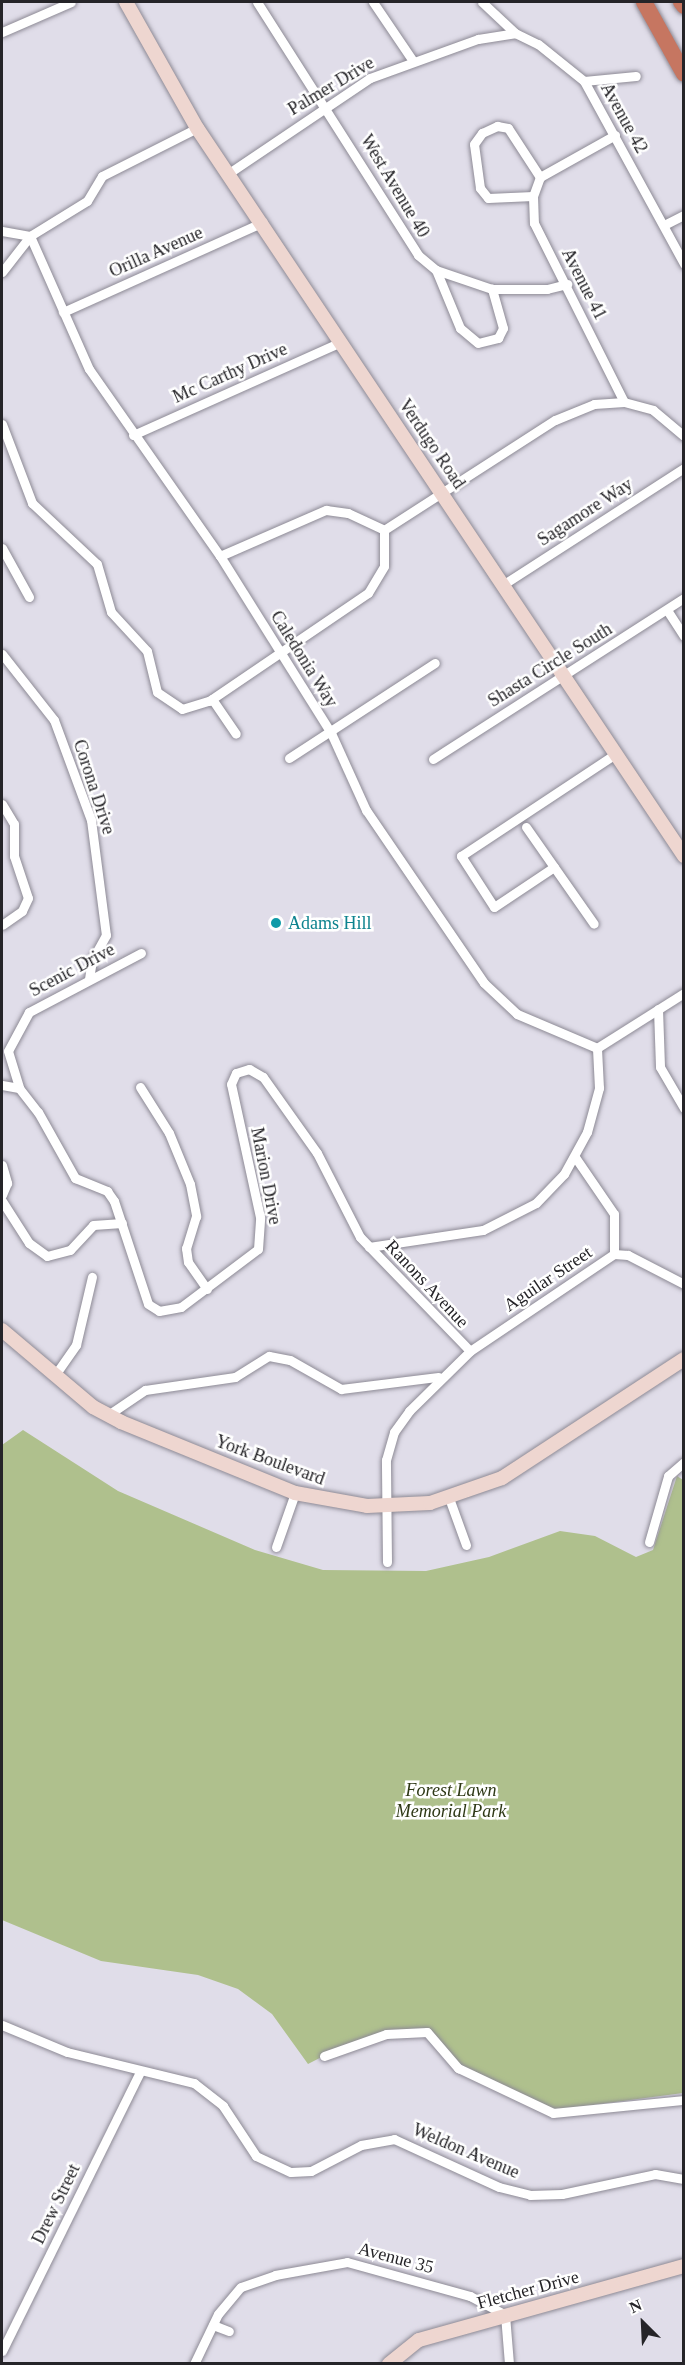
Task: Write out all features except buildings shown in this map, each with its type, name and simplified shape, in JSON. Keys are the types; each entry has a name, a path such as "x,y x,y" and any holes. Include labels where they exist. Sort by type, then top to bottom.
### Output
{"highway":[{"path":"644,2 684,74"},
{"path":"681,2 684,6"}],"main road":[{"name":"Verdugo Road","path":"126,2 151,53 198,128 263,222 684,856"},
{"name":"York Boulevard","path":"2,1330 71,1390 108,1415 295,1493 384,1506 449,1498 525,1465 684,1359"},
{"name":"Fletcher Drive","path":"389,2364 419,2340 505,2314 684,2266"}],"street":[{"path":"2,32 71,2"},
{"name":"West Avenue 40","path":"257,2 326,105 405,238 436,270 492,289 540,290 567,284"},
{"path":"373,2 412,61"},
{"name":"Avenue 42","path":"482,2 515,33 538,44 584,81 684,264"},
{"name":"Palmer Drive","path":"229,173 326,105 370,78 412,61 494,35 515,33"},
{"path":"584,81 636,76"},
{"path":"533,196 488,198 480,188 474,144 482,133 497,126 508,128 540,177 615,135"},
{"path":"2,272 30,236 73,214 87,201 102,176 117,166 198,128"},
{"name":"Avenue 41","path":"540,177 533,196 534,224 567,284 624,402"},
{"path":"664,225 684,215"},
{"name":"Orilla Avenue","path":"63,312 263,222"},
{"path":"2,231 30,236"},
{"name":"Caledonia Way","path":"30,236 89,369 133,435 220,556 280,651 331,733 366,810 501,1003 597,1048"},
{"path":"436,270 460,328 478,343 498,338 503,328 492,289"},
{"name":"Mc Carthy Drive","path":"133,435 341,342"},
{"path":"384,530 555,420 594,404 624,402 653,410 684,436"},
{"path":"2,424 32,503 97,564 111,612 147,651 157,692 182,709 212,699 378,582 384,566 384,530"},
{"name":"Sagamore Way","path":"504,584 684,468"},
{"path":"220,556 326,510 348,513 384,530"},
{"path":"2,548 29,597"},
{"name":"Shasta Circle South","path":"433,759 684,598"},
{"path":"667,610 684,636"},
{"name":"Corona Drive","path":"2,654 54,720 91,820 106,935 92,960 89,979"},
{"path":"289,758 331,733 435,663"},
{"path":"212,699 236,734"},
{"path":"554,867 494,907 460,856 615,754"},
{"path":"2,804 14,824 14,856 28,898 22,911 2,925"},
{"path":"526,827 594,924"},
{"name":"Scenic Drive","path":"19,1089 8,1051 16,1032 29,1012 141,953"},
{"path":"369,1247 454,1237 506,1221 536,1203 575,1157 596,1106 597,1048 684,993"},
{"path":"658,1009 660,1067 684,1108"},
{"name":"Marion Drive","path":"19,1089 38,1112 75,1178 107,1191 122,1223 148,1304 171,1311 207,1289 258,1249 262,1232 231,1084 236,1073 249,1069"},
{"name":"Ranons Avenue","path":"249,1069 263,1077 317,1153 346,1215 369,1247 470,1351 438,1377 394,1432 386,1460 384,1506 387,1562"},
{"path":"2,1085 19,1089"},
{"path":"140,1087 169,1133 190,1184 196,1216 186,1248 188,1262 207,1289"},
{"name":"Aguilar Street","path":"470,1351 614,1254 614,1214 575,1157"},
{"path":"2,1165 7,1182 2,1195"},
{"path":"2,1202 29,1243 47,1256 70,1250 93,1225 122,1223"},
{"path":"614,1254 628,1255 684,1284"},
{"path":"55,1375 76,1345 92,1277"},
{"path":"108,1415 145,1390 235,1377 270,1356 290,1360 340,1389 438,1377"},
{"path":"649,1542 668,1476 684,1462"},
{"path":"276,1547 295,1493"},
{"path":"449,1498 466,1545"},
{"name":"Weldon Avenue","path":"2,2025 67,2052 140,2072 194,2083 210,2091 256,2157 291,2172 311,2171 360,2145 394,2139 499,2187 530,2195 562,2194 655,2174 684,2179"},
{"path":"324,2056 376,2036 427,2032 458,2068 553,2114 684,2100"},
{"name":"Drew Street","path":"2,2351 140,2072"},
{"name":"Avenue 35","path":"213,2325 240,2287 275,2275 361,2263 470,2296 505,2314"},
{"path":"505,2314 509,2364"},
{"path":"194,2364 213,2325 229,2331"}],"green space":[{"name":"Forest Lawn Memorial Park","path":"23,1430 118,1491 255,1550 323,1570 426,1571 489,1557 560,1531 595,1536 636,1557 653,1550 677,1476 683,1480 683,2093 555,2110 459,2066 434,2035 411,2031 345,2045 308,2064 272,2014 238,1989 198,1975 101,1961 2,1920 2,1445"}],"place":[{"name":"Adams Hill","path":"276,923"}]}
